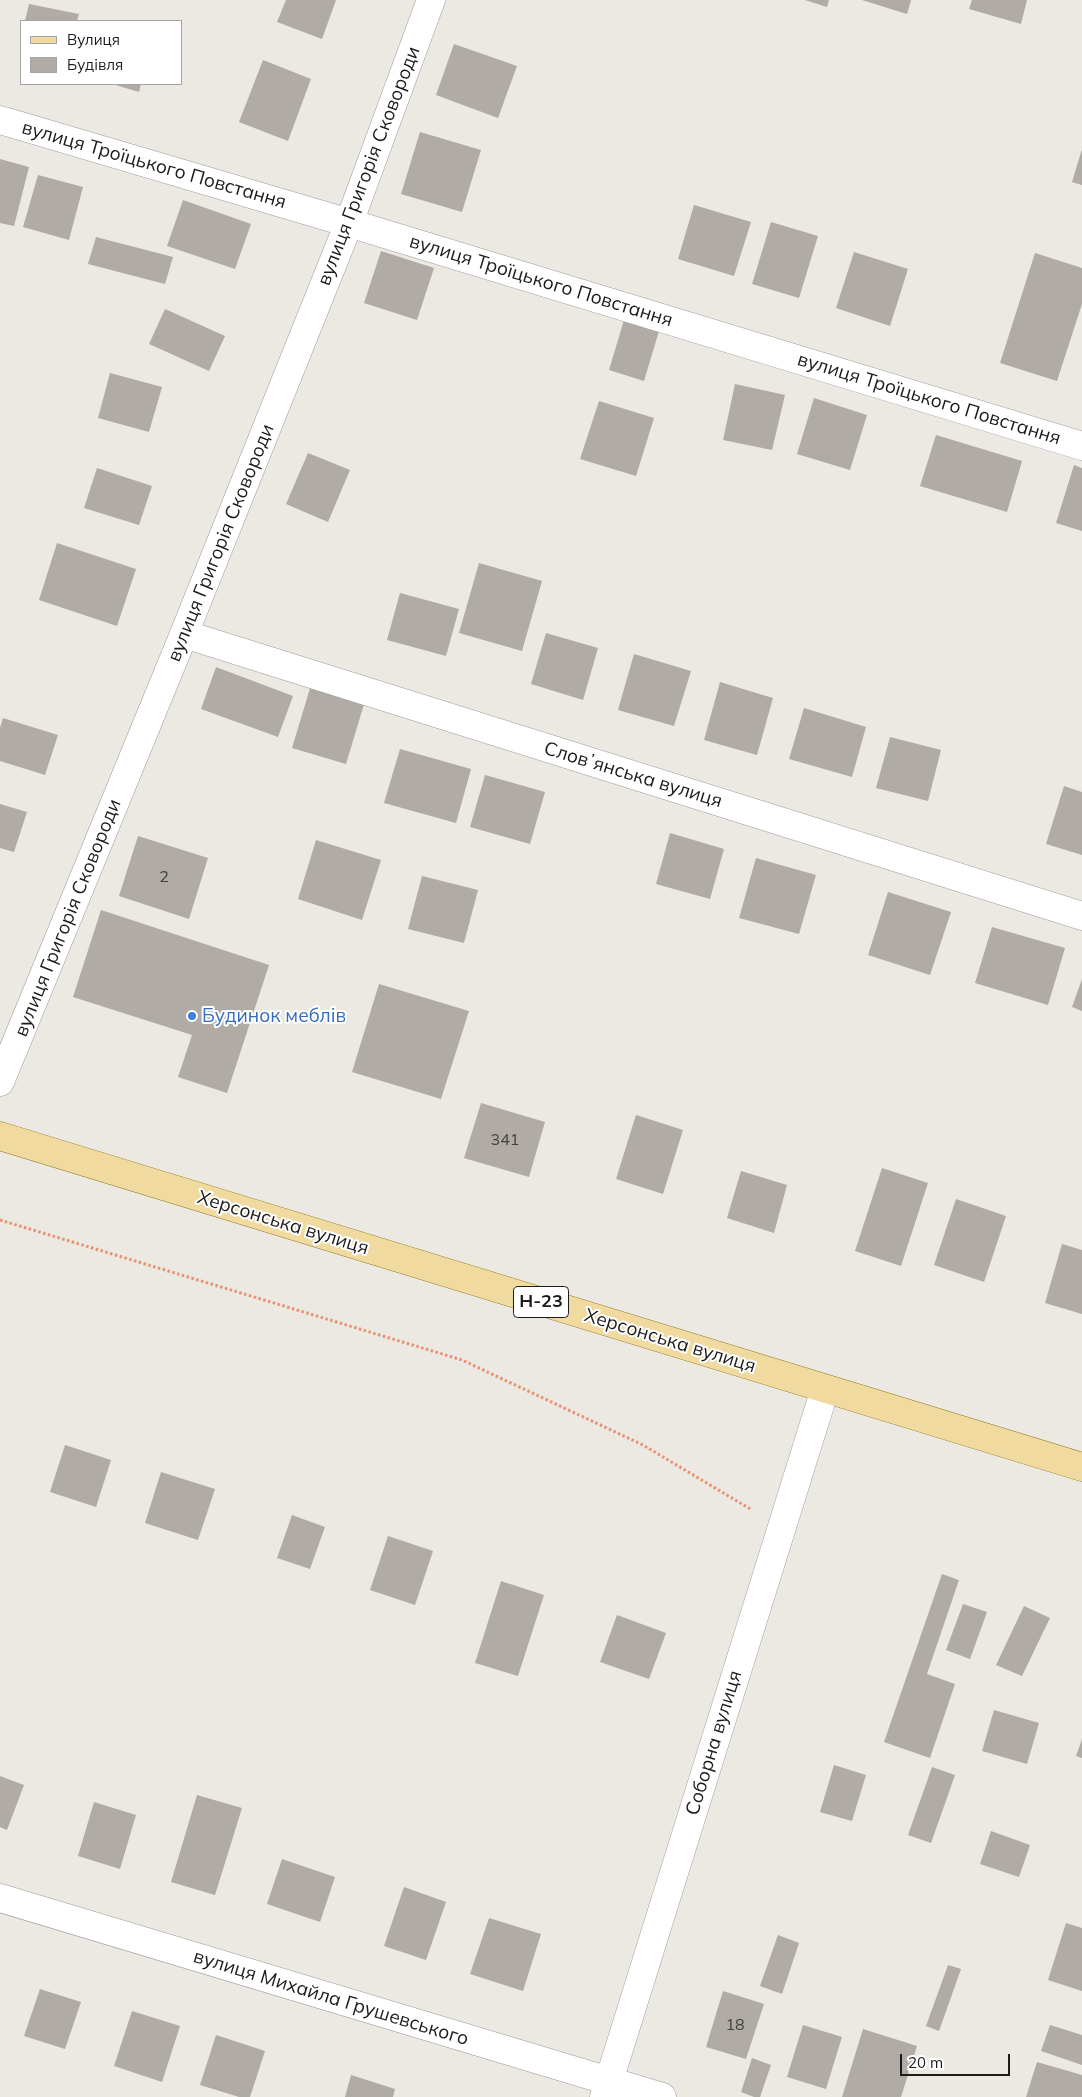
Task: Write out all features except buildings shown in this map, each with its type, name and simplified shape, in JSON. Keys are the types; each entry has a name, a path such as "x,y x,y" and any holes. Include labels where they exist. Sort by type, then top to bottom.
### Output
{"main road":[{"name":"Херсонська вулиця","path":"0,1136 1082,1467"}],"street":[{"name":"вулиця Григорія Сковороди","path":"0,1082 184,634 349,223 431,0"},
{"name":"вулиця Троїцького Повстання","path":"0,120 349,223 1082,446"},
{"name":"Словʼянська вулиця","path":"184,634 1082,916"},
{"name":"Соборна вулиця","path":"607,2089 825,1389"},
{"name":"вулиця Михайла Грушевського","path":"0,1898 607,2089 662,2097"}],"path":[{"path":"0,1220 462,1360 642,1445 781,1528"}],"place":[{"name":"Будинок меблів","path":"192,1016"}]}
